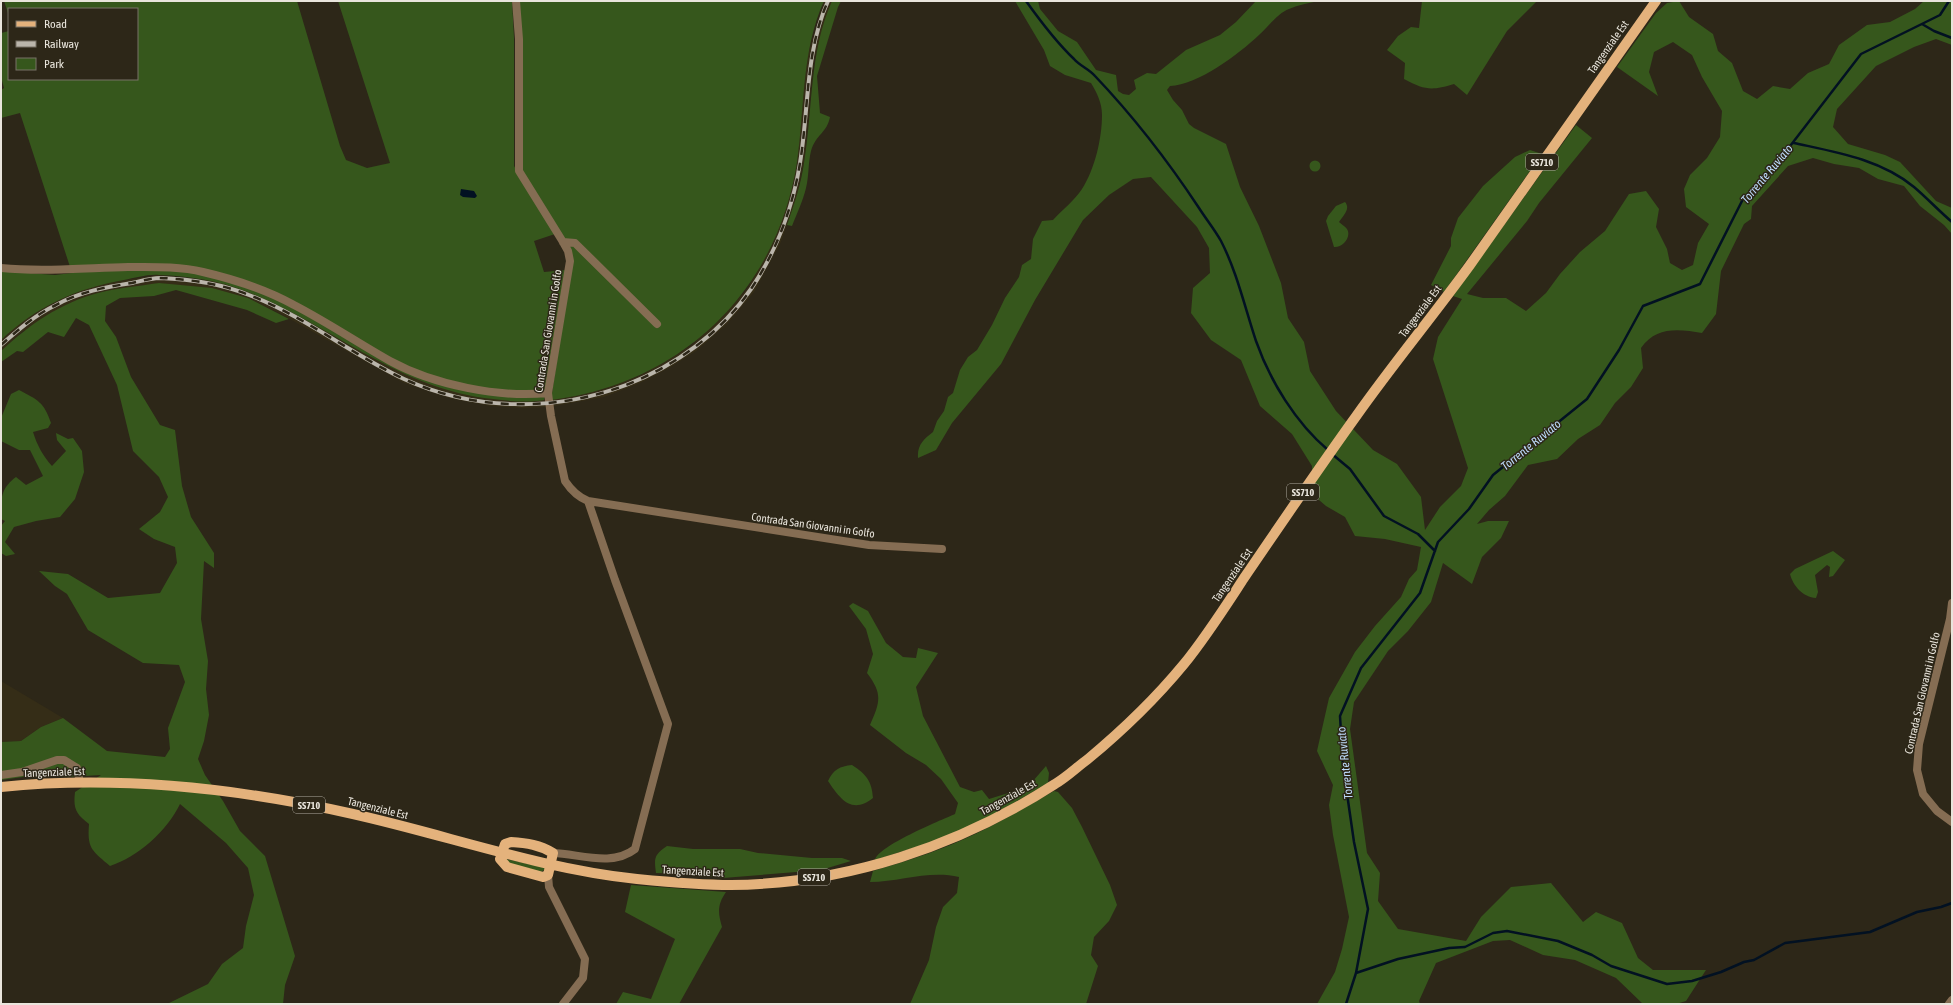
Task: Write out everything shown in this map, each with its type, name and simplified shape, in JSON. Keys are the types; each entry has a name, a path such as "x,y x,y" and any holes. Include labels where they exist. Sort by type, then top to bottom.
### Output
{"main road":[{"name":"Tangenziale Est","path":"1,788 80,783 176,785 211,788 277,798 354,814 533,859 553,858 595,874 662,882 731,885 780,882 825,876 873,866 918,852 960,836 1001,816 1059,782 1114,738 1184,664 1358,414 1469,266 1656,1"},
{"path":"511,842 530,844 545,848 553,858 548,875 543,877 507,867 500,859 505,844 511,842"}],"street":[{"name":"Contrada San Giovanni in Golfo","path":"516,1 519,39 519,171 563,242 568,252 570,261 548,393 551,416 566,481 569,488 588,501 869,545 942,549"},
{"path":"563,242 574,243 657,324"},
{"path":"1,268 44,270 149,267 202,271 262,291 293,304 392,362 418,374 457,386 522,396 548,393"},
{"path":"553,858 606,859 625,856 635,849 668,724 615,580 588,501"},
{"name":"Contrada San Giovanni in Golfo","path":"1952,603 1950,619 1919,744 1917,770 1923,794 1937,811 1952,822"},
{"path":"1,775 22,772 57,760 64,760 77,768 80,783"},
{"path":"548,875 549,887 585,959 583,978 563,1004"},
{"path":"1949,1004 1952,1000"}],"shaded area":[{"path":"824,1 832,1 814,59 804,163 795,203 780,244 754,292 727,324 696,351 669,368 640,383 604,397 549,407 523,408 491,406 449,398 404,383 281,314 248,298 159,283 23,331 1,351 1,340 18,324 55,301 95,285 158,275 213,281 250,291 523,401 565,398 601,390 637,377 692,345 721,318 748,288 774,241 788,201 797,162 807,58"},
{"path":"1,681 63,718 41,727 21,741 1,742"}],"green space":[{"path":"4,1 297,1 340,146 346,160 367,168 390,163 338,1 512,1 514,38 514,166 555,234 534,241 544,272 566,270 544,400 525,402 493,399 459,393 427,383 396,370 279,306 248,292 216,282 182,277 155,275 146,276 89,288 43,308 1,340 1,271 55,275 72,273 20,113 1,118 1,90 4,88 1,77 1,33 8,31 8,80 138,80 138,8 8,8 8,13"},
{"path":"517,1 824,1 811,40 807,60 800,142 786,209 768,252 745,290 715,324 681,352 641,374 598,391 551,400 572,259 521,171"},
{"path":"832,1 841,1 817,76 820,113 830,117 826,127 813,145 809,160 806,188 792,226 787,225 803,171 815,60 819,40"},
{"path":"1015,1 1038,1 1040,9 1058,31 1077,42 1096,70 1116,75 1118,91 1129,95 1136,89 1134,80 1147,73 1156,74 1186,50 1220,35 1236,22 1256,1 1319,1 1300,5 1285,11 1251,43 1218,67 1193,80 1170,86 1167,90 1182,110 1189,124 1226,144 1240,187 1259,226 1281,283 1288,318 1304,342 1310,371 1336,411 1373,450 1397,464 1421,497 1425,530 1440,507 1461,486 1468,468 1433,359 1438,337 1462,299 1453,296 1576,125 1592,138 1467,294 1483,298 1506,298 1526,311 1546,293 1560,274 1580,252 1605,231 1629,194 1646,191 1659,209 1656,227 1667,249 1670,263 1682,270 1693,265 1698,243 1709,224 1686,207 1684,189 1690,175 1707,158 1720,137 1722,111 1702,77 1692,55 1673,42 1654,52 1649,72 1658,96 1617,67 1656,13 1667,3 1679,1 1689,17 1713,34 1718,51 1732,63 1743,91 1757,99 1773,86 1790,89 1808,73 1829,64 1839,45 1867,25 1890,22 1915,9 1924,1 1952,1 1952,45 1936,39 1914,47 1876,66 1837,109 1833,127 1848,144 1885,155 1900,162 1936,201 1952,208 1952,234 1944,225 1920,206 1904,186 1878,179 1859,168 1834,164 1813,158 1788,166 1752,206 1751,219 1744,224 1721,271 1716,314 1702,333 1677,330 1668,331 1654,336 1647,341 1641,348 1643,368 1631,387 1615,403 1600,425 1578,439 1557,459 1528,465 1505,496 1489,510 1477,524 1488,521 1509,521 1501,538 1482,557 1472,584 1443,563 1431,602 1408,631 1388,651 1354,702 1350,729 1367,853 1380,873 1378,901 1398,929 1466,941 1481,917 1511,887 1551,883 1583,922 1596,912 1622,923 1638,958 1653,970 1706,970 1686,1001 1676,1004 1643,1004 1616,978 1575,960 1543,955 1510,940 1493,941 1436,963 1419,1001 1420,1004 1317,1004 1335,972 1349,917 1333,835 1329,805 1333,785 1317,751 1329,698 1355,652 1375,626 1401,597 1409,579 1417,570 1421,547 1385,539 1355,536 1345,517 1326,506 1312,494 1312,466 1292,434 1260,406 1241,360 1211,340 1191,313 1193,288 1210,273 1209,248 1197,227 1151,177 1133,179 1109,195 1083,220 1035,300 1001,364 952,423 936,450 918,458 920,446 933,432 937,421 944,411 948,397 953,393 960,370 968,357 977,350 992,325 1005,298 1019,277 1022,265 1031,259 1033,239 1042,221 1053,220 1079,193 1087,181 1097,153 1102,124 1102,111 1099,98 1091,83 1065,75 1050,66 1044,50"},
{"path":"1422,1 1537,1 1507,31 1467,95 1454,84 1439,88 1428,88 1404,79 1405,63 1387,50 1398,36 1411,27 1419,28"},
{"path":"1530,150 1542,154 1444,292 1431,285 1451,246 1451,238 1458,218 1483,186 1515,157"},
{"path":"1315,160 1319,162 1321,166 1319,170 1315,172 1311,170 1309,166 1311,162"},
{"path":"1345,202 1347,205 1347,210 1339,222 1347,229 1348,235 1343,244 1334,247 1326,221 1336,206"},
{"path":"159,283 212,288 248,298 289,319 276,323 247,310 176,290 154,296 120,298 106,306 105,321 116,337 131,377 160,425 175,430 182,486 191,517 214,553 214,568 204,561 201,619 208,661 206,689 209,715 204,741 198,759 205,775 223,801 240,831 265,856 295,956 285,985 283,1004 167,1004 208,984 222,964 243,948 246,926 254,895 248,868 226,843 180,804 168,824 151,842 121,862 110,866 92,848 89,839 89,824 78,814 75,807 75,792 101,775 65,777 37,775 1,780 1,742 21,741 41,727 63,718 107,751 165,757 170,749 168,728 185,682 179,665 143,663 88,630 67,594 55,586 39,571 68,574 108,598 160,593 177,563 175,547 154,539 139,529 160,512 168,497 159,477 133,451 117,385 89,325 76,318 64,337 48,332 23,352 17,351 1,362 1,351 23,332 58,309 84,297 98,293 120,288"},
{"path":"19,390 40,402 46,410 51,423 48,428 33,432 41,450 52,466 66,451 57,440 56,433 68,439 73,438 82,451 84,472 75,499 60,517 14,527 5,542 15,554 6,556 1,553 1,526 5,521 1,519 2,495 4,490 16,477 26,485 43,476 30,450 19,450 1,441 1,418 11,394"},
{"path":"1833,551 1845,560 1833,576 1829,577 1830,567 1827,565 1815,575 1818,592 1816,598 1807,596 1796,587 1790,574 1795,569"},
{"path":"853,603 868,611 886,643 903,657 916,658 918,648 938,653 916,687 923,716 960,787 974,792 982,790 989,799 1024,788 1033,781 1046,766 1049,773 1048,783 959,831 928,843 875,860 879,854 897,841 955,814 958,803 941,779 926,765 906,753 870,725 878,704 878,693 876,687 867,673 873,654 866,629 849,606"},
{"path":"852,765 865,775 870,782 872,792 873,798 866,803 859,805 847,803 837,794 828,781 837,769"},
{"path":"1054,791 1058,792 1072,808 1110,885 1117,905 1109,921 1094,937 1091,955 1098,966 1086,1004 910,1004 929,960 936,927 943,907 957,893 959,877 937,875 870,882 873,871 907,861 974,835"},
{"path":"667,846 693,849 740,849 758,853 812,858 842,858 851,861 821,870 723,878 690,874 656,873 656,857"},
{"path":"506,859 547,868 541,872 509,864"},
{"path":"631,885 726,892 719,909 722,927 679,1004 616,1004 623,992 651,999 675,939 625,912"}],"water":[{"path":"461,189 474,191 477,196 475,198 463,197 460,195"}],"waterway":[{"path":"1026,1 1061,45 1076,61 1093,74 1137,123 1175,173 1213,229 1221,241 1232,265 1256,341 1276,386 1305,427 1328,450"},
{"name":"Torrente Ruviato","path":"1346,1004 1356,973 1368,909 1354,842 1343,766 1340,716 1361,668 1420,593 1438,542 1469,509 1493,475 1587,399 1619,350 1643,306 1700,284 1743,199 1774,167 1861,54 1940,15 1949,1"},
{"path":"1922,24 1934,31 1952,38"},
{"path":"1794,143 1841,153 1872,163 1887,170 1901,177 1914,187 1952,222"},
{"path":"1332,454 1350,469 1384,516 1418,534 1435,551"},
{"path":"1356,973 1398,959 1449,948 1465,947 1493,933 1507,931 1558,941 1592,955 1611,966 1667,984 1692,981 1721,972 1744,962 1754,960 1785,943 1870,932 1917,912 1952,903"}],"railway":[{"path":"1,345 20,328 41,313 65,300 83,293 103,288 160,278 194,281 239,291 289,313 384,369 404,379 431,390 458,397 486,402 515,404 543,403 571,400 599,394 626,385 679,358 711,334 739,305 751,289 768,260 782,229 797,180 803,143 811,60 815,40 828,1"}]}
